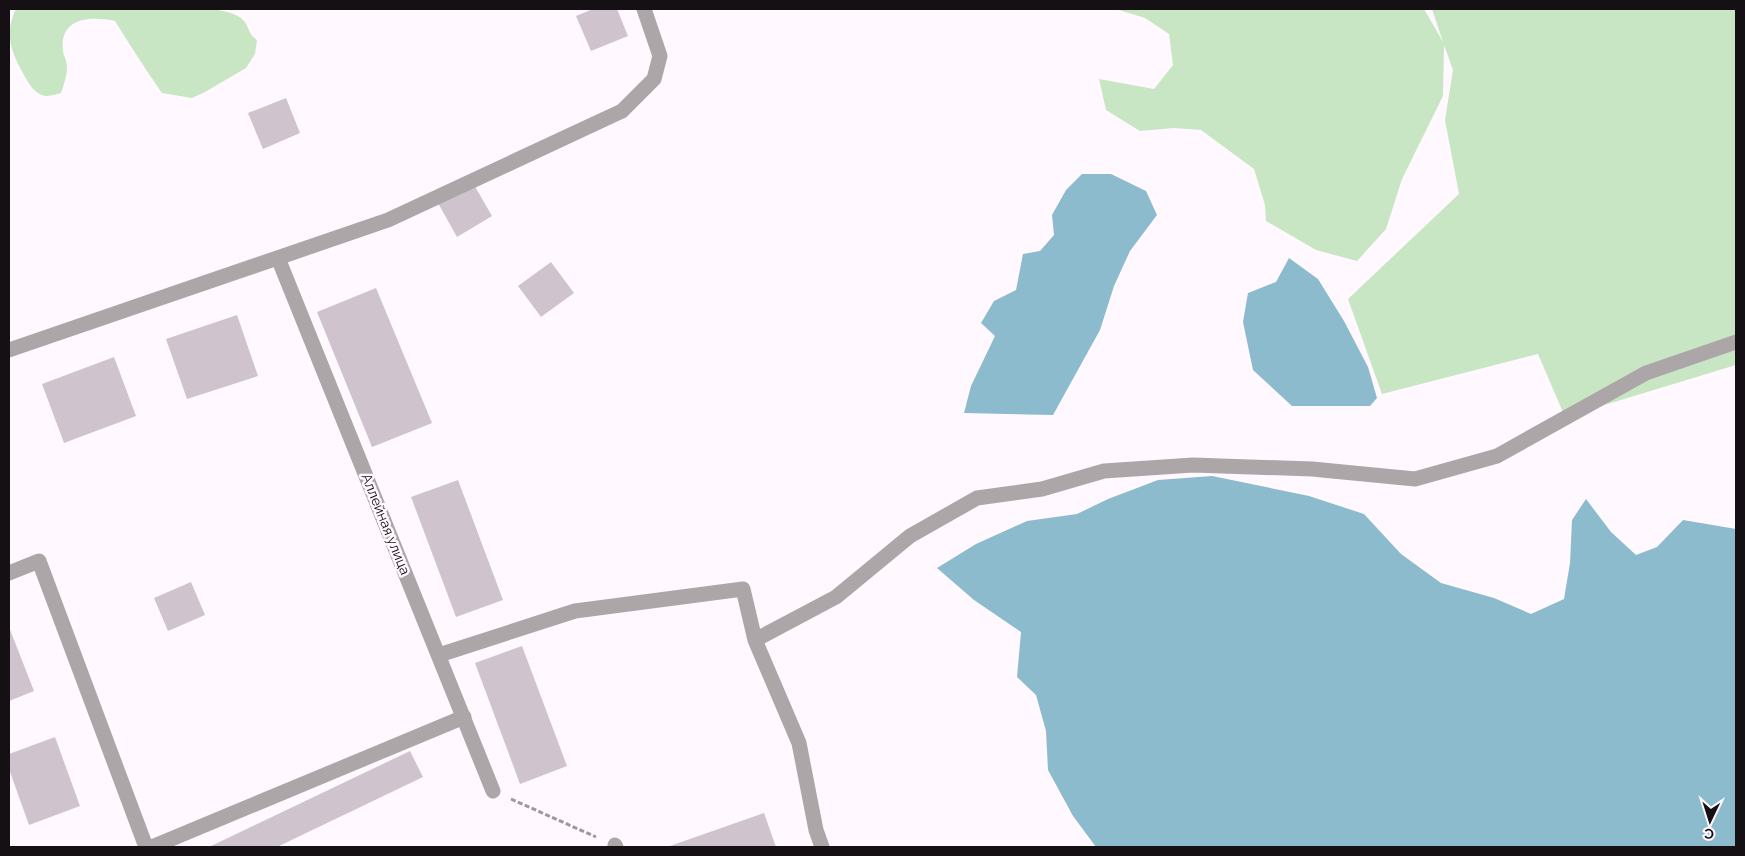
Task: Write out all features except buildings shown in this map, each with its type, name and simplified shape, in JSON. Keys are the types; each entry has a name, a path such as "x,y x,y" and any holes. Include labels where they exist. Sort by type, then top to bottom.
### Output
{"street":[{"path":"9,350 388,220 622,111 654,79 660,56 644,9"},
{"name":"Аллейная улица","path":"278,258 493,790"},
{"path":"755,640 836,597 910,536 977,498 1042,489 1104,471 1193,465 1312,469 1414,479 1497,456 1646,373 1736,342"},
{"path":"9,573 38,561 146,847"},
{"path":"439,655 575,612 743,589 755,640 799,743 816,830 822,847"},
{"path":"152,847 464,717"}],"path":[{"path":"493,790 616,846"}],"green space":[{"path":"16,9 220,10 240,17 245,23 257,40 255,54 246,68 192,98 162,93 115,21 87,19 71,25 66,31 63,40 63,51 67,67 61,93 46,96 35,91 30,85 19,67 13,51 10,27"},
{"path":"1116,9 1424,9 1443,42 1432,9 1736,9 1736,365 1565,417 1538,354 1382,394 1348,299 1459,194 1445,120 1453,70 1444,45 1443,96 1402,179 1386,229 1357,261 1316,250 1266,221 1265,205 1254,169 1201,130 1174,128 1140,131 1106,110 1099,79 1154,89 1173,65 1169,34 1145,18"}],"water":[{"path":"1082,174 1111,174 1146,191 1157,215 1130,251 1114,286 1100,330 1053,415 964,413 971,386 995,336 981,323 994,301 1016,290 1023,254 1040,251 1054,235 1052,215 1066,190"},
{"path":"1289,258 1318,279 1344,321 1368,367 1377,398 1370,406 1292,406 1253,370 1243,322 1248,293 1276,282"},
{"path":"1212,476 1309,496 1364,514 1401,554 1441,583 1494,598 1531,614 1564,599 1570,563 1572,520 1586,499 1611,532 1636,555 1657,547 1683,520 1736,529 1736,847 1096,847 1073,816 1048,770 1046,731 1036,695 1017,677 1021,632 974,600 937,568 976,544 1027,521 1077,514 1108,499 1158,480"}]}
